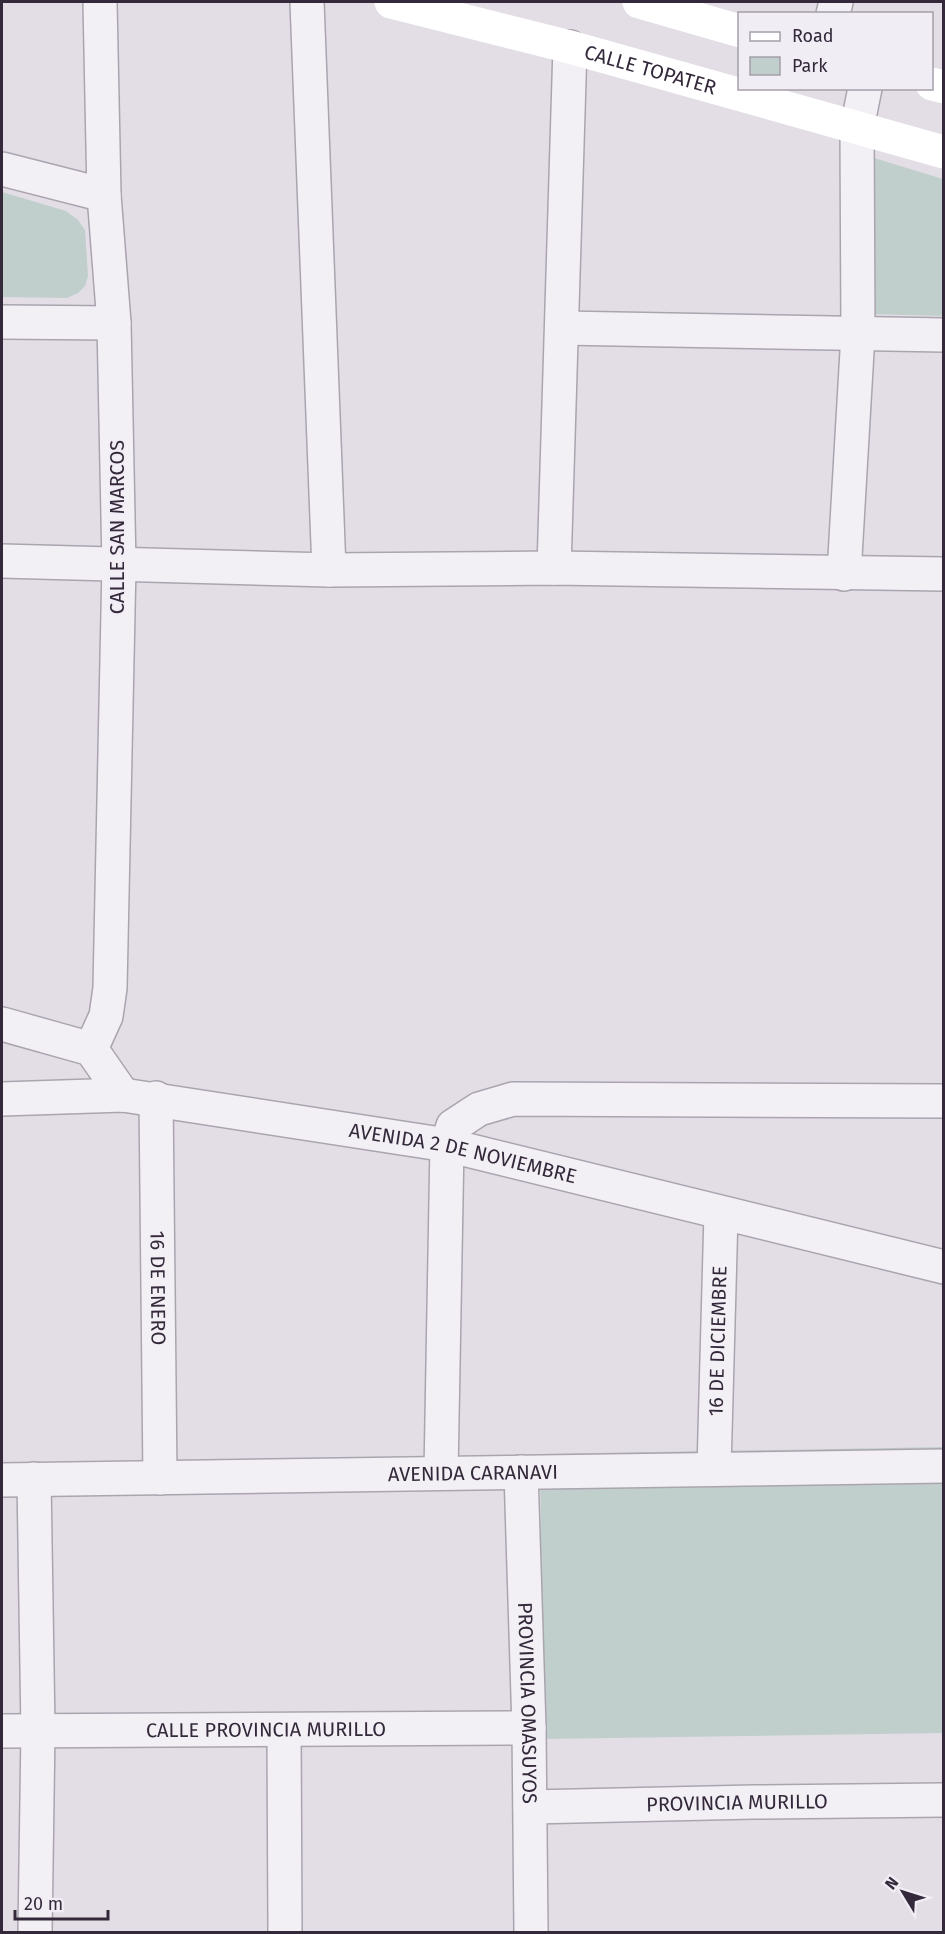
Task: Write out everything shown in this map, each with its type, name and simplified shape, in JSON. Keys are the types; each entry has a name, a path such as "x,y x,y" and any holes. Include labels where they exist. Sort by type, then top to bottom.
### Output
{"street":[{"name":"CALLE SAN MARCOS","path":"91,1049 105,1016 110,988 119,565 114,323 104,195 100,2"},
{"path":"307,2 329,570"},
{"name":"CALLE TOPATER","path":"391,2 570,47 944,152"},
{"path":"639,2 738,30"},
{"path":"554,568 570,47"},
{"path":"844,574 858,334 857,128 865,90"},
{"path":"2,169 104,195"},
{"path":"2,322 114,323"},
{"path":"562,328 944,335"},
{"path":"2,561 329,570 554,568 944,574"},
{"path":"2,1024 91,1049 123,1095"},
{"name":"AVENIDA 2 DE NOVIEMBRE","path":"2,1099 123,1095 156,1098 447,1145 944,1267"},
{"name":"16 DE ENERO","path":"156,1098 160,1478"},
{"path":"441,1473 447,1145 453,1126 479,1109 513,1099 944,1101"},
{"name":"16 DE DICIEMBRE","path":"714,1469 721,1214"},
{"name":"AVENIDA CARANAVI","path":"2,1480 944,1466"},
{"name":"PROVINCIA OMASUYOS","path":"521,1472 529,1728 531,1932"},
{"path":"34,1479 38,1731 36,1932"},
{"name":"CALLE PROVINCIA MURILLO","path":"2,1731 529,1728"},
{"path":"284,1730 285,1932"},
{"name":"PROVINCIA MURILLO","path":"530,1807 944,1800"}],"green space":[{"path":"874,158 943,179 944,316 867,314"},
{"path":"2,192 66,211 78,220 85,230 88,276 85,286 78,293 67,298 2,297"},
{"path":"943,1447 943,1733 543,1739 540,1454"}]}
